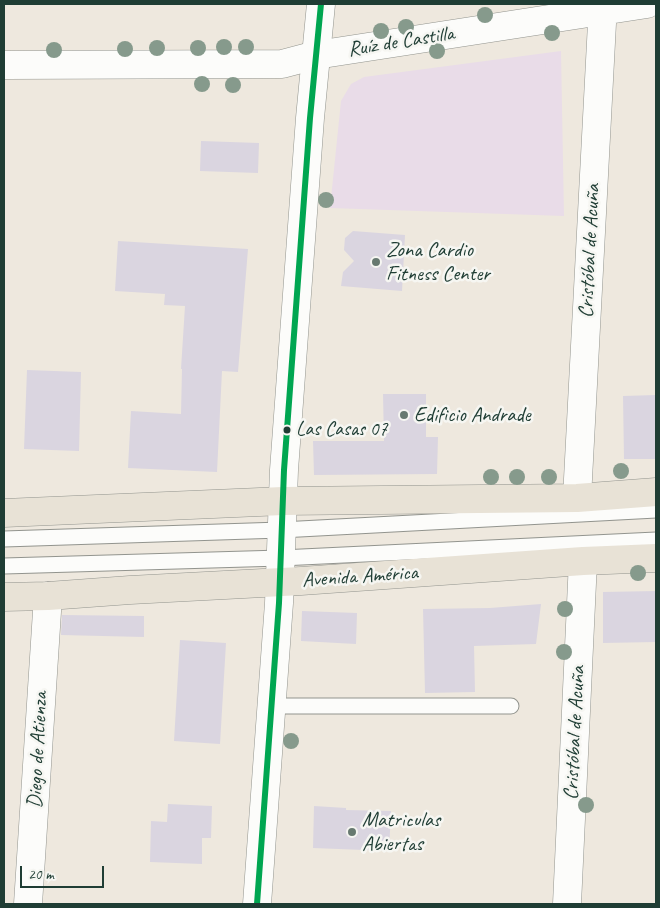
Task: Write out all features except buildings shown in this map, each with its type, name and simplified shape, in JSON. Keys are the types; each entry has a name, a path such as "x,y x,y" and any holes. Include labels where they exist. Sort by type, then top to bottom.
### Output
{"main road":[{"path":"4,513 282,501 577,498 656,492"},
{"name":"Avenida América","path":"4,597 130,590 280,570 656,558"}],"street":[{"path":"257,904 280,570 282,501 310,118 321,4"},
{"name":"Ruíz de Castilla","path":"4,65 282,64 316,55 603,7 647,4"},
{"name":"Cristóbal de Acuña","path":"577,498 603,7"},
{"name":"Cristóbal de Acuña","path":"567,904 583,561"},
{"name":"Diego de Atienza","path":"28,904 48,596"}],"lane":[{"path":"4,539 282,530 656,510"},
{"path":"4,566 280,570 656,540"},
{"path":"271,706 511,706"}],"shaded area":[{"path":"561,51 564,216 330,208 341,101 351,84 364,77"}],"transit line":[{"path":"257,904 279,603 284,470 310,118 321,4"}],"place":[{"name":"Zona Cardio Fitness Center","path":"376,262"},
{"name":"Edificio Andrade","path":"404,415"},
{"name":"Las Casas 07","path":"287,430"},
{"name":"Matriculas Abiertas","path":"352,832"}]}
